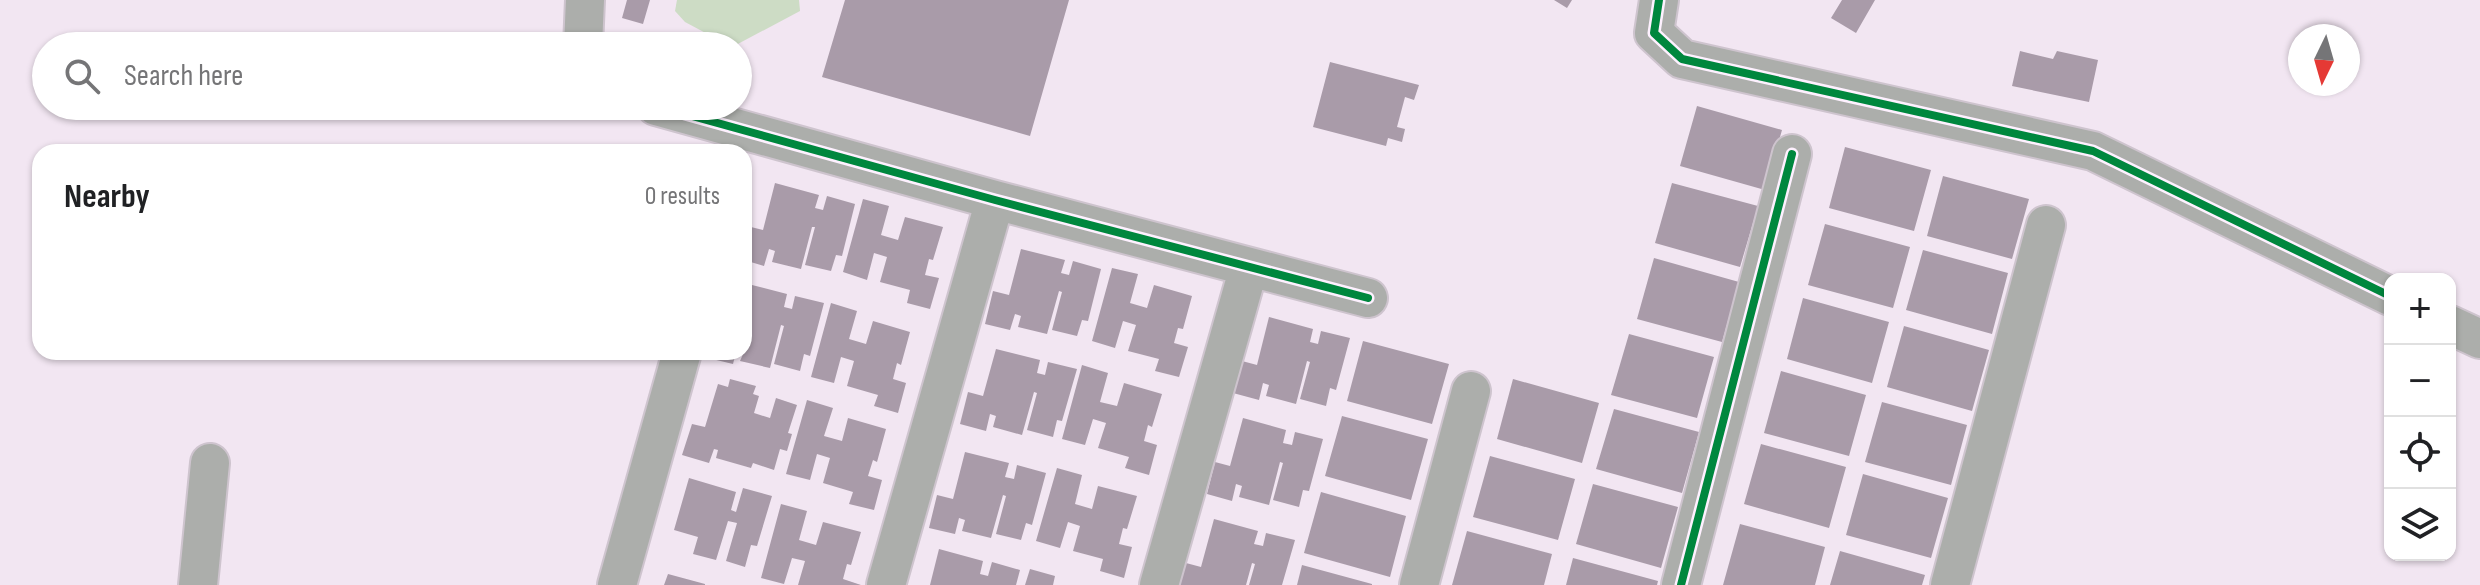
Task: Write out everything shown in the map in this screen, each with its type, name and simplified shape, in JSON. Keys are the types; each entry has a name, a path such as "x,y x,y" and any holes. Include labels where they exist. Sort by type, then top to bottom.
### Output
{"street":[{"path":"584,32 585,0"},
{"path":"1659,0 1654,33 1682,59 2093,151 2384,293"},
{"path":"690,120 741,141 995,200 1368,298"},
{"path":"1681,585 1792,154"},
{"path":"886,585 995,200"},
{"path":"1950,585 2046,225"},
{"path":"1159,585 1249,267"},
{"path":"2456,328 2480,339"},
{"path":"617,585 680,360"},
{"path":"1419,585 1471,391"},
{"path":"198,585 210,463"}],"green space":[{"path":"677,0 799,0 800,11 752,36 752,32 704,32 685,22 675,11"}],"building":[{"path":"627,0 650,0 643,24 622,18"},
{"path":"845,0 1069,0 1030,136 822,77"},
{"path":"1554,0 1572,0 1567,8"},
{"path":"1842,0 1875,0 1856,33 1831,18"},
{"path":"2020,51 2053,59 2057,51 2098,60 2089,102 2012,86"},
{"path":"1330,62 1419,85 1414,100 1405,97 1397,127 1405,129 1402,142 1388,138 1386,146 1313,127"},
{"path":"1697,106 1782,130 1765,190 1680,166"},
{"path":"1845,147 1931,170 1914,231 1829,208"},
{"path":"1943,176 2029,199 2012,259 1927,236"},
{"path":"775,183 819,195 815,208 823,210 827,196 855,204 842,256 836,255 831,271 805,265 815,227 812,227 801,269 772,262 775,251 769,249 764,266 752,262 752,227 763,230"},
{"path":"1672,183 1758,206 1740,267 1655,243"},
{"path":"863,199 889,206 881,235 898,240 905,217 943,227 925,275 939,278 930,309 907,303 910,290 880,282 887,257 874,253 867,280 843,272"},
{"path":"1825,224 1910,247 1893,308 1808,285"},
{"path":"1021,249 1065,260 1061,273 1069,275 1073,261 1101,269 1088,321 1082,320 1077,336 1052,330 1062,292 1059,291 1047,334 1018,327 1021,316 1015,314 1010,330 985,324 993,291 1009,295"},
{"path":"1923,250 2008,273 1992,334 1906,310"},
{"path":"1654,258 1739,282 1722,342 1637,319"},
{"path":"1112,268 1138,274 1130,303 1147,308 1154,285 1192,296 1183,329 1178,328 1174,343 1188,347 1179,377 1155,371 1159,359 1128,351 1136,325 1123,321 1115,348 1092,341"},
{"path":"752,285 787,294 784,307 792,309 795,296 824,303 810,356 804,354 800,371 774,364 784,326 781,325 770,368 740,361 752,360"},
{"path":"1803,298 1889,322 1872,383 1787,359"},
{"path":"831,303 857,311 849,339 866,344 873,321 910,332 901,365 897,363 893,379 906,383 898,413 874,406 878,395 847,386 854,361 841,357 834,383 811,377"},
{"path":"1269,317 1313,329 1310,342 1318,344 1321,331 1350,338 1336,390 1330,388 1326,406 1300,399 1310,362 1307,361 1296,404 1266,396 1269,385 1263,383 1259,400 1233,393 1242,361 1257,365"},
{"path":"1904,326 1989,350 1972,411 1887,387"},
{"path":"1629,334 1714,357 1697,418 1611,395"},
{"path":"1363,341 1449,364 1432,424 1347,401"},
{"path":"996,349 1040,360 1037,373 1045,375 1048,362 1077,369 1062,421 1057,420 1053,437 1027,430 1037,393 1034,392 1022,435 993,427 996,416 990,414 986,431 960,424 968,392 983,396"},
{"path":"1082,365 1108,373 1100,402 1117,406 1124,383 1162,394 1152,427 1148,425 1144,441 1157,445 1149,475 1125,468 1129,457 1098,448 1106,423 1093,419 1085,445 1062,439"},
{"path":"1781,371 1866,395 1849,456 1764,433"},
{"path":"730,379 756,386 753,394 759,396 754,413 770,418 776,398 797,405 788,433 792,434 787,451 780,449 774,470 753,463 751,468 716,458 718,450 714,449 709,463 682,455 692,424 705,427 718,384 728,387"},
{"path":"1513,379 1599,403 1582,463 1497,439"},
{"path":"807,400 833,408 824,436 842,441 848,418 886,429 877,462 873,460 868,476 882,480 874,510 849,504 853,492 823,483 830,458 817,454 810,480 786,474"},
{"path":"1882,402 1967,425 1951,485 1865,462"},
{"path":"1614,409 1699,432 1682,493 1596,469"},
{"path":"1342,416 1428,439 1411,500 1325,476"},
{"path":"1243,418 1286,430 1283,443 1292,445 1295,432 1323,439 1309,491 1303,490 1299,507 1273,500 1283,463 1280,462 1269,505 1239,497 1242,486 1236,484 1232,501 1207,494 1215,462 1230,466"},
{"path":"1761,444 1846,467 1829,528 1744,504"},
{"path":"965,452 1009,463 1005,477 1014,479 1017,465 1046,473 1032,525 1026,523 1021,540 996,534 1006,496 1003,495 991,538 962,531 965,520 959,518 955,534 929,528 937,495 953,499"},
{"path":"1490,456 1575,479 1558,540 1473,517"},
{"path":"1057,468 1082,475 1075,504 1092,509 1098,486 1137,496 1119,544 1132,547 1124,578 1100,571 1103,559 1073,551 1080,526 1068,522 1060,548 1036,541"},
{"path":"1863,474 1948,498 1931,558 1846,535"},
{"path":"689,478 736,492 731,510 736,512 743,488 772,496 757,546 751,545 745,567 726,561 737,523 728,521 716,560 693,554 698,537 674,530"},
{"path":"1593,484 1678,507 1661,568 1576,544"},
{"path":"1321,492 1406,516 1390,577 1304,553"},
{"path":"781,504 807,511 799,540 816,545 823,522 861,532 851,565 847,564 843,579 861,585 798,585 805,561 792,558 784,584 761,578"},
{"path":"1214,519 1258,531 1254,544 1263,546 1266,533 1295,540 1282,585 1249,585 1255,564 1252,563 1246,585 1180,585 1186,563 1201,567"},
{"path":"1740,524 1825,547 1815,585 1723,585"},
{"path":"1467,531 1552,554 1544,585 1452,585"},
{"path":"939,549 983,561 980,574 988,576 992,562 1020,570 1016,585 930,585"},
{"path":"1840,551 1925,575 1922,585 1830,585"},
{"path":"1573,558 1658,581 1657,585 1566,585"},
{"path":"1302,565 1372,584 1372,585 1297,585"},
{"path":"1030,569 1055,576 1053,585 1025,585"},
{"path":"668,574 705,584 705,585 664,585"}],"cycle path":[{"path":"1659,0 1654,33 1682,59 2093,151 2384,293"},
{"path":"706,120 1368,298"},
{"path":"1681,585 1792,154"}]}
